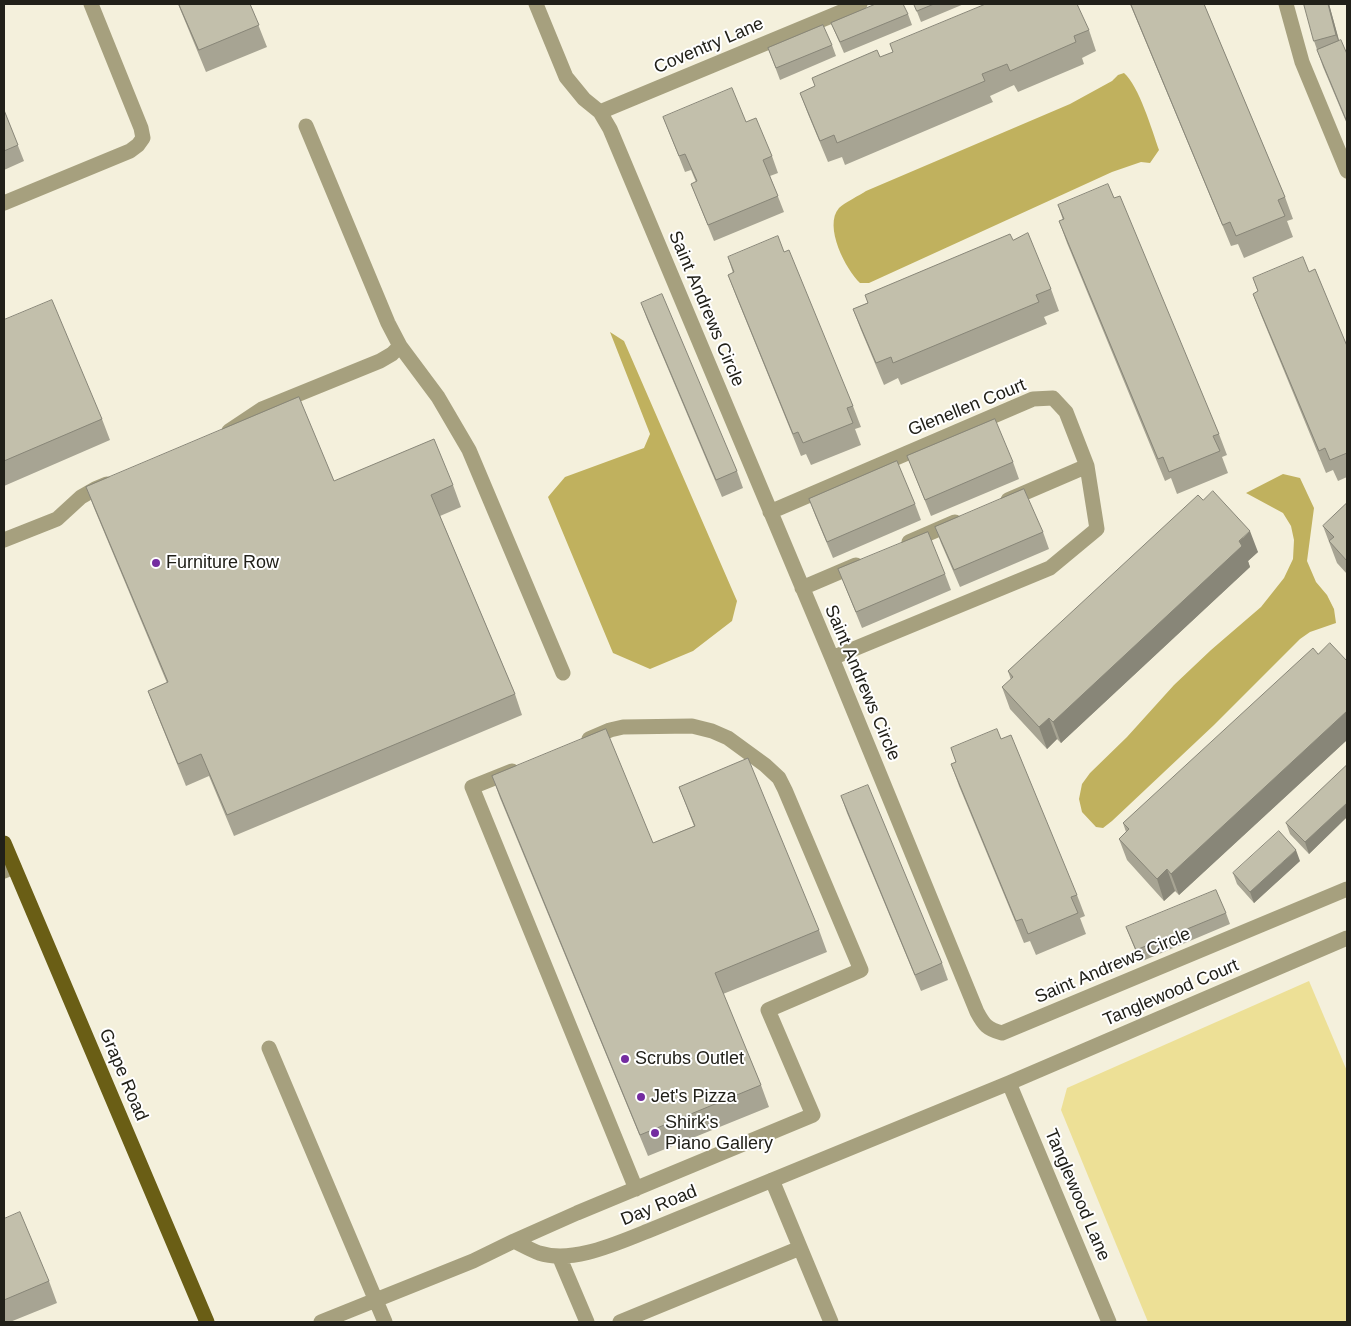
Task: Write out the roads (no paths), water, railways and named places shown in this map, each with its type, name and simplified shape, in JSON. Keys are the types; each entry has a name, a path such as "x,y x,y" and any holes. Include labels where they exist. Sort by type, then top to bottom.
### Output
{"main road":[{"name":"Grape Road","path":"4,843 9,869 207,1322"}],"street":[{"path":"4,203 130,151 143,138 141,128 91,4"},
{"name":"Saint Andrews Circle","path":"536,4 566,77 584,99 600,112 610,130 832,658 976,1012 985,1025 992,1030 1002,1033 1347,889"},
{"name":"Coventry Lane","path":"600,112 860,4"},
{"path":"1286,4 1302,62 1347,171"},
{"path":"306,126 388,324 400,346 438,397 469,450 563,672"},
{"path":"221,436 262,409 380,361 392,354 400,346"},
{"name":"Glenellen Court","path":"770,512 1032,399 1052,398 1066,412 1087,466 1097,529 1050,568 832,658"},
{"path":"998,504 1087,466"},
{"path":"4,540 56,519 95,489 122,478"},
{"path":"900,546 971,515"},
{"path":"802,588 873,558"},
{"path":"321,1322 473,1261 553,1223 813,1115 768,1010 861,970 786,790 779,778 765,765 728,738 712,731 692,726 624,727 610,730 574,745"},
{"path":"527,764 472,787 636,1188"},
{"name":"Tanglewood Court","path":"1010,1083 1347,938"},
{"path":"269,1048 385,1322"},
{"name":"Day Road","path":"514,1241 540,1253 559,1256 576,1255 610,1246 1010,1083"},
{"name":"Tanglewood Lane","path":"1010,1083 1109,1322"},
{"path":"772,1180 831,1322"},
{"path":"620,1322 800,1248"},
{"path":"559,1256 587,1322"}],"place":[{"name":"Furniture Row","path":"156,563"},
{"name":"Scrubs Outlet","path":"625,1059"},
{"name":"Jet's Pizza","path":"641,1097"},
{"name":"Shirk's Piano Gallery","path":"655,1133"}]}
